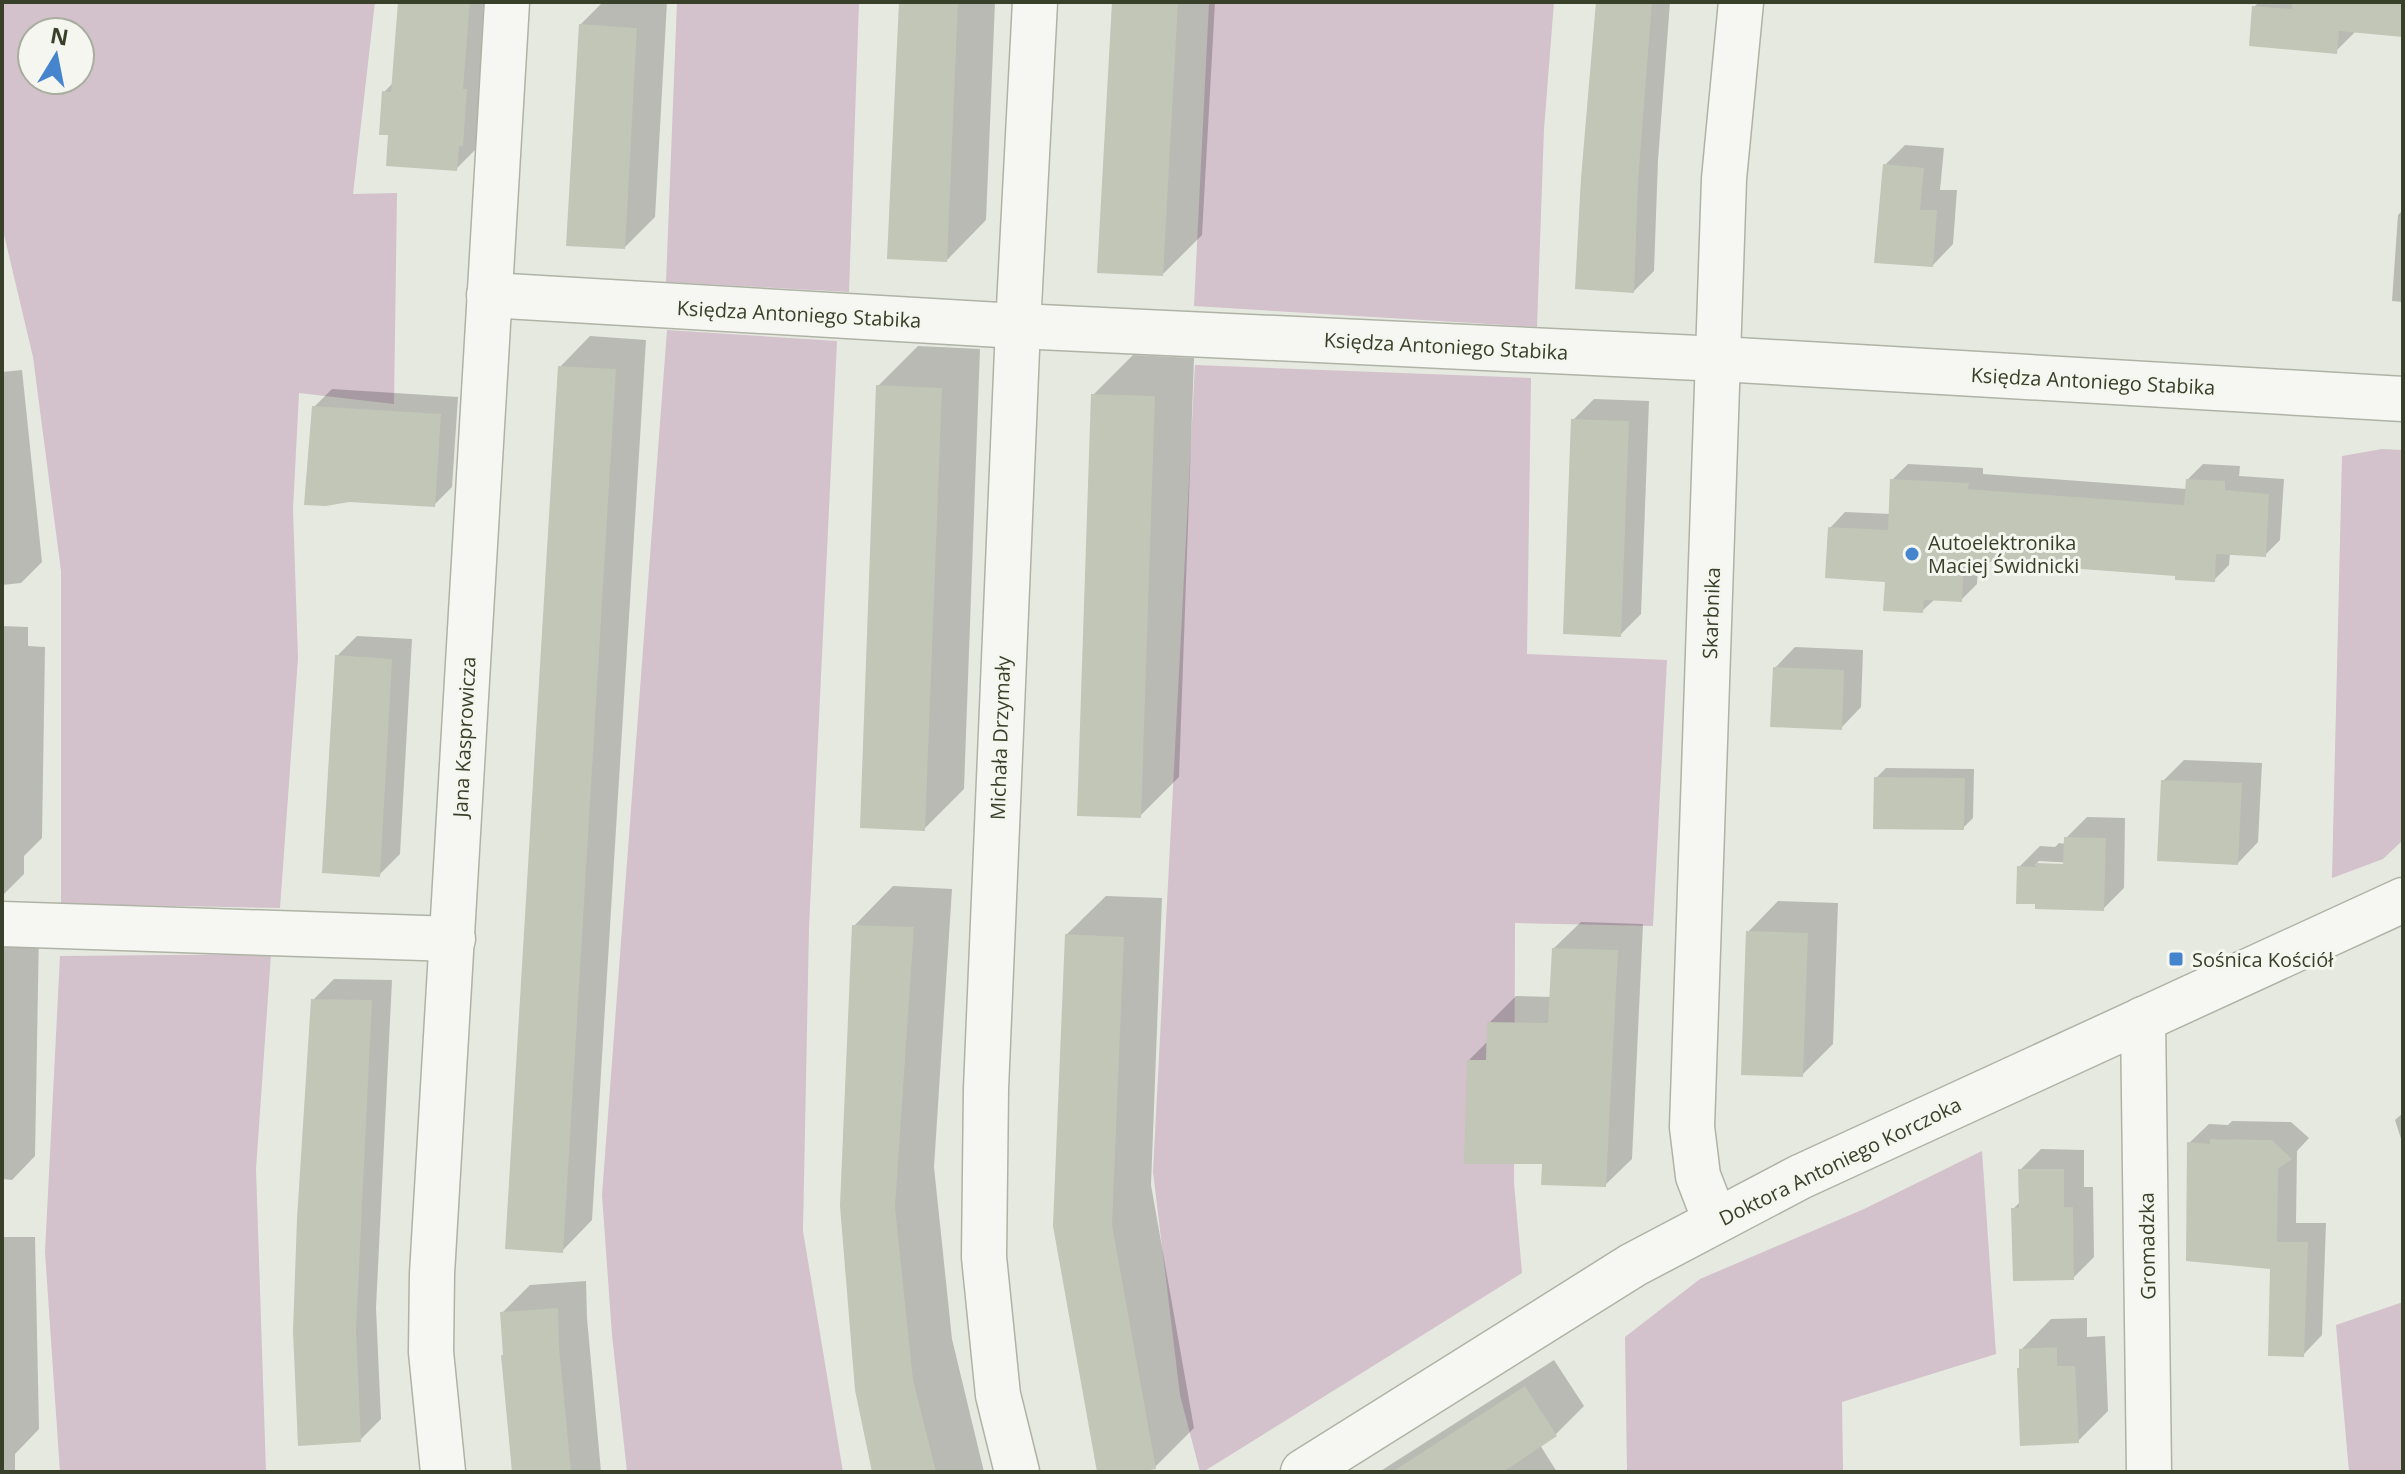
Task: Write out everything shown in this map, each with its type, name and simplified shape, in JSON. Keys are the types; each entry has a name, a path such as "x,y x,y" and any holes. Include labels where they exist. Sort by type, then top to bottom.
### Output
{"street":[{"name":"Jana Kasprowicza","path":"443,1472 431,1352 432,1274 507,2"},
{"name":"Michała Drzymały","path":"1017,1472 998,1395 984,1242 986,1089 1035,2"},
{"name":"Skarbnika","path":"1715,1220 1698,1176 1692,1127 1724,179 1741,2"},
{"name":"Księdza Antoniego Stabika","path":"489,295 1018,326 1720,359 2403,399"},
{"name":"Doktora Antoniego Korczoka","path":"1303,1472 1633,1265 1715,1220 1800,1177 2403,900"},
{"path":"2,924 453,939"},
{"name":"Gromadzka","path":"2143,1019 2149,1472"}],"shaded area":[{"path":"2,2 375,2 353,194 397,193 394,404 299,393 293,509 298,658 280,908 61,904 61,571 33,357 2,226"},
{"path":"677,2 859,2 849,292 666,282"},
{"path":"1209,2 1554,2 1544,129 1537,327 1194,306"},
{"path":"667,330 837,341 809,928 803,1231 843,1472 627,1472 612,1335 602,1195"},
{"path":"1195,365 1531,378 1527,654 1667,660 1653,926 1515,923 1514,1183 1522,1273 1203,1472 1200,1472 1180,1395 1153,1172"},
{"path":"2382,449 2403,450 2403,840 2383,859 2332,878 2342,456"},
{"path":"271,954 256,1169 266,1472 60,1472 45,1252 60,956"},
{"path":"1982,1151 1996,1354 1842,1402 1843,1472 1627,1472 1625,1337 1700,1279 1864,1209"},
{"path":"2403,1302 2403,1472 2349,1472 2336,1325"}],"building":[{"path":"398,2 470,2 463,89 467,89 463,146 459,146 457,171 386,166 388,135 379,135 382,91 391,92"},
{"path":"899,2 958,2 947,262 887,259"},
{"path":"1112,2 1178,2 1163,276 1097,273"},
{"path":"1596,2 1652,2 1638,182 1634,293 1575,289"},
{"path":"2292,2 2403,2 2403,37 2339,31 2337,54 2249,46 2252,6 2292,9"},
{"path":"579,24 637,28 625,249 566,246"},
{"path":"1883,164 1924,168 1920,210 1937,210 1933,267 1874,263"},
{"path":"558,366 616,369 563,1253 505,1249"},
{"path":"876,385 942,388 925,831 860,828"},
{"path":"1091,394 1155,396 1141,818 1077,816"},
{"path":"312,406 441,414 435,507 349,502 326,506 304,505"},
{"path":"1571,419 1629,421 1621,637 1563,634"},
{"path":"1890,479 1969,483 1968,489 2184,505 2186,479 2225,481 2225,490 2269,494 2266,557 2216,554 2215,582 2175,580 2175,576 1964,560 1962,602 1924,600 1923,613 1883,611 1885,582 1825,578 1828,527 1888,530"},
{"path":"335,655 392,659 380,877 322,873"},
{"path":"1773,667 1844,670 1842,730 1770,727"},
{"path":"1874,777 1965,778 1964,830 1873,829"},
{"path":"2161,780 2242,783 2238,865 2157,861"},
{"path":"2064,837 2106,838 2104,911 2035,909 2035,904 2016,904 2017,866 2063,864"},
{"path":"852,925 914,927 895,1207 913,1380 936,1472 872,1472 855,1390 840,1206"},
{"path":"1746,931 1808,933 1803,1077 1741,1075"},
{"path":"1065,934 1124,937 1112,1225 1156,1469 1138,1472 1097,1472 1053,1226"},
{"path":"1552,948 1618,950 1606,1187 1541,1185 1542,1164 1464,1164 1467,1060 1486,1060 1487,1022 1548,1023"},
{"path":"311,999 372,1000 356,1330 361,1442 298,1446 293,1331"},
{"path":"2210,1139 2272,1140 2292,1159 2278,1169 2277,1242 2308,1242 2304,1357 2268,1356 2270,1269 2186,1261 2187,1142 2210,1144"},
{"path":"2018,1169 2064,1169 2064,1207 2073,1207 2074,1280 2013,1281 2011,1208 2019,1208"},
{"path":"558,1308 571,1472 512,1472 500,1312"},
{"path":"2057,1347 2057,1366 2075,1366 2079,1443 2020,1446 2019,1349"},
{"path":"1525,1386 1557,1436 1503,1472 1392,1472"}],"place":[{"name":"Autoelektronika Maciej Świdnicki","path":"1912,554"},
{"name":"Sośnica Kościół","path":"2176,959"}]}
